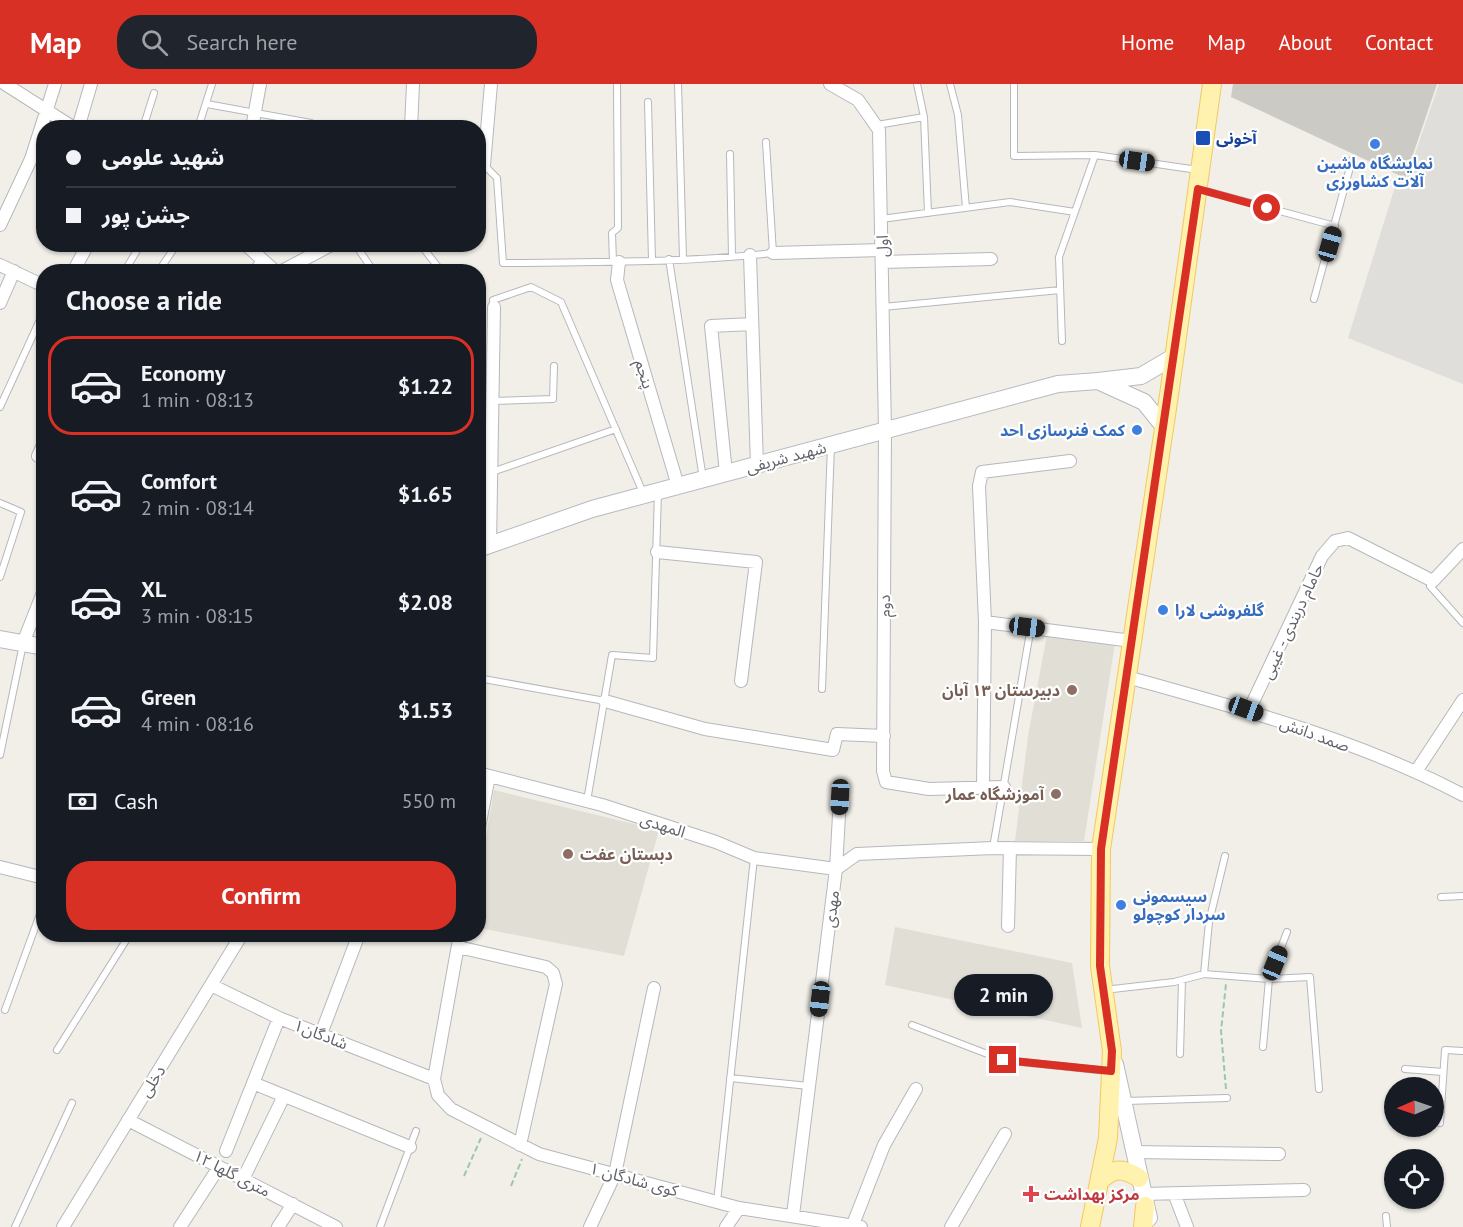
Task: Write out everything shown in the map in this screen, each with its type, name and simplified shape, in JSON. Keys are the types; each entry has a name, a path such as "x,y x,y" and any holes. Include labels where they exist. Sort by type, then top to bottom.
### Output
{"main road":[{"path":"1152,1227 1142,1193 1112,1051 1100,966 1101,849 1165,428 1212,84"},
{"name":"شهید شریفی","path":"486,546 592,509 1058,384 1142,376 1175,356"},
{"path":"1098,381 1144,402 1165,428"},
{"path":"0,639 36,645"},
{"path":"1092,1223 1108,1137 1112,1051"},
{"path":"1100,1181 1109,1172 1119,1169 1129,1172 1142,1193 1143,1227"}],"street":[{"path":"5,84 64,120"},
{"path":"44,120 55,84"},
{"path":"79,120 91,84"},
{"path":"254,120 261,84"},
{"path":"411,120 413,84"},
{"path":"486,130 491,84"},
{"name":"اول","path":"830,84 858,99 879,130 885,430"},
{"path":"0,225 36,144"},
{"path":"254,252 268,264"},
{"path":"294,264 317,252"},
{"path":"773,253 991,259"},
{"path":"750,255 757,465"},
{"name":"پنجم","path":"616,262 617,280 678,486"},
{"path":"0,265 36,282"},
{"path":"0,303 14,271"},
{"path":"486,526 491,472 494,307"},
{"path":"726,473 711,326 752,324"},
{"name":"دوم","path":"885,430 884,736 886,782 929,789 983,788"},
{"path":"1004,787 983,788 985,622 979,486 982,472 1070,461"},
{"name":"حامام دربندی - غیبی","path":"1246,709 1252,704 1322,556 1335,541 1348,538 1433,581"},
{"path":"1433,581 1463,549"},
{"path":"657,552 756,562 741,681"},
{"path":"23,643 36,610"},
{"path":"985,622 1132,641"},
{"name":"صمد دانش","path":"1126,678 1246,709 1417,770 1463,795"},
{"path":"1417,770 1463,700"},
{"path":"604,701 705,729 833,750 837,734 884,736"},
{"name":"المهدی","path":"486,776 587,801 716,842 754,858 836,869"},
{"path":"836,869 840,797"},
{"name":"مهدی","path":"793,1215 836,869 857,854 993,848 1101,849"},
{"path":"1008,926 1010,848"},
{"path":"1,871 36,877"},
{"name":"دخلی","path":"63,1227 237,942"},
{"path":"321,1034 356,942"},
{"path":"434,1079 459,942"},
{"path":"465,942 546,967 553,973 556,984 523,1146"},
{"name":"شادگان۱","path":"211,985 279,1018 434,1079"},
{"path":"590,1227 615,1174 654,988"},
{"path":"226,1151 279,1018"},
{"name":"کوی شادگان ۱","path":"434,1079 438,1095 451,1109 538,1154 739,1208 856,1226"},
{"path":"253,1083 410,1147"},
{"path":"856,1226 884,1145 916,1089"},
{"path":"243,1179 284,1096"},
{"name":"۱۲ متری گلها","path":"128,1120 336,1227"},
{"path":"951,1227 1005,1134"},
{"path":"1134,1152 1279,1154"},
{"path":"180,1227 219,1167"},
{"path":"1142,1193 1304,1190"},
{"path":"1174,1193 1187,1227"},
{"path":"278,1227 293,1204"},
{"path":"726,1227 739,1208"}],"lane":[{"path":"201,120 212,84"},
{"path":"616,262 612,233 618,228 617,84"},
{"path":"678,84 683,258"},
{"path":"917,84 924,117 928,213"},
{"path":"950,84 958,116 966,208"},
{"path":"1014,84 1014,156 1095,155 1201,171"},
{"path":"146,120 154,93"},
{"path":"648,102 652,260"},
{"path":"207,104 297,120"},
{"path":"876,125 924,117"},
{"path":"486,170 496,178 503,263 616,262 773,253 766,142"},
{"path":"730,154 732,256"},
{"path":"1062,340 1059,257 1095,155"},
{"path":"1314,299 1352,160"},
{"path":"1198,189 1335,226"},
{"path":"881,219 1010,202 1075,212"},
{"path":"426,252 436,264"},
{"path":"257,264 261,258"},
{"path":"669,259 703,479"},
{"path":"494,307 493,300 531,288 561,302 616,429 651,493 657,552 653,658 612,655 587,801"},
{"path":"883,307 1060,290"},
{"path":"0,407 36,328"},
{"path":"492,401 553,399 554,366"},
{"path":"491,472 616,429"},
{"path":"822,689 831,445"},
{"path":"0,503 21,512 0,577"},
{"path":"1433,581 1430,586 1463,623"},
{"path":"993,848 1029,638"},
{"path":"0,755 23,643"},
{"path":"486,679 604,701"},
{"path":"1204,974 1209,922 1225,856"},
{"path":"717,1202 754,858"},
{"path":"1441,897 1463,896"},
{"path":"4,1010 36,925"},
{"path":"1263,1047 1269,979 1287,932"},
{"path":"57,1050 125,942"},
{"path":"1104,990 1182,980 1204,974 1269,979 1310,977 1319,1089"},
{"path":"1180,1054 1182,980"},
{"path":"0,998 8,1001"},
{"path":"912,1025 1003,1060 1111,1071"},
{"path":"1443,1077 1444,1050 1463,1051"},
{"path":"1406,1069 1443,1072"},
{"path":"730,1078 809,1086"},
{"path":"1122,1101 1227,1098"},
{"path":"15,1227 72,1103"},
{"path":"380,1227 416,1131"},
{"path":"1386,1216 1387,1227"}],"path":[{"path":"1227,976 1221,1031 1227,1098"},
{"path":"464,1176 485,1127"},
{"path":"511,1186 523,1146"}],"shaded area":[{"path":"1439,84 1463,84 1463,384 1348,338 1398,177 1406,180"},
{"path":"1047,635 1115,643 1084,841 1015,841 1028,736"},
{"name":"دبستان عفت","path":"494,790 659,830 624,956 486,929 486,837"},
{"path":"895,927 1072,963 1082,1028 885,985"}],"building":[{"name":"نمایشگاه ماشین آلات کشاورزی","path":"1233,84 1437,84 1405,178 1231,97"}],"place":[{"name":"آخونی","path":"1203,138"},
{"name":"نمایشگاه ماشین آلات کشاورزی","path":"1375,144"},
{"name":"کمک فنرسازی احد","path":"1137,430"},
{"name":"گلفروشی لارا","path":"1163,610"},
{"name":"دبیرستان ۱۳ آبان","path":"1072,690"},
{"name":"آموزشگاه عمار","path":"1056,794"},
{"name":"دبستان عفت","path":"568,854"},
{"name":"سیسمونی سردار کوچولو","path":"1121,905"},
{"name":"مرکز بهداشت","path":"1031,1194"}],"route":[{"path":"1003,1060 1111,1071 1112,1051 1100,966 1101,849 1198,189 1267,208"}]}
